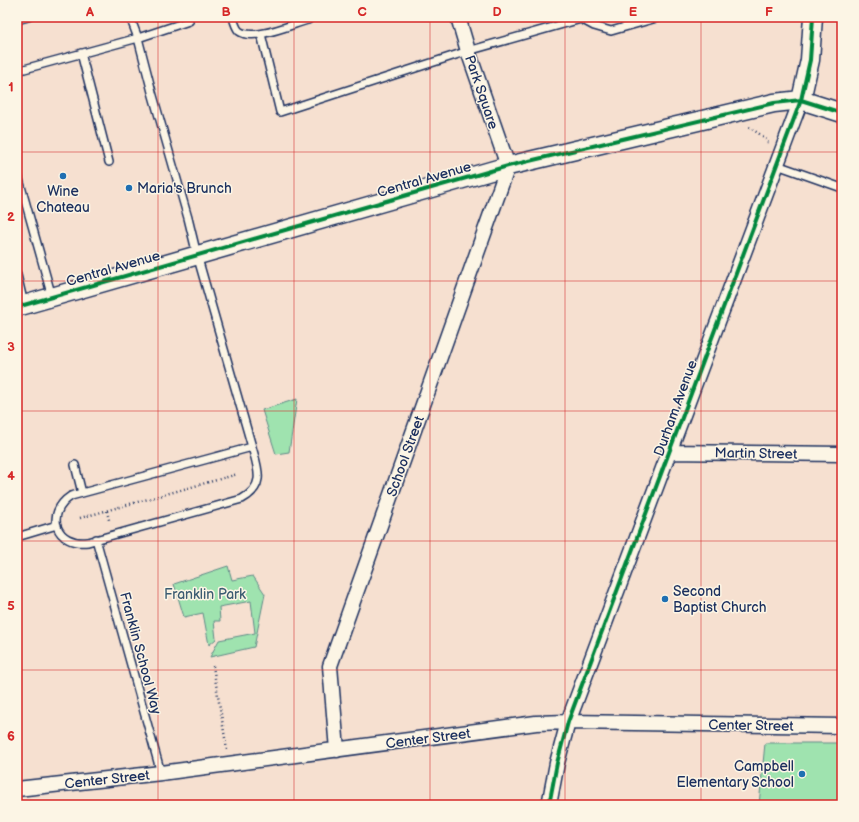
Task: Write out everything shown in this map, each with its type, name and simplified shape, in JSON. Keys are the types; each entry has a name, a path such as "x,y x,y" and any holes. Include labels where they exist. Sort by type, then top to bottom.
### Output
{"street":[{"name":"Park Square","path":"458,17 468,51 508,166"},
{"name":"Durham Avenue","path":"549,805 557,763 568,722 801,100 810,60 814,17"},
{"name":"Central Avenue","path":"21,306 508,166 774,103 801,100 842,112"},
{"name":"School Street","path":"337,750 330,666 508,166"},
{"name":"Martin Street","path":"670,452 842,454"},
{"name":"Center Street","path":"17,789 161,773 536,723 568,722 842,726"}],"lane":[{"path":"17,20 28,17"},
{"path":"130,17 138,38 188,218 197,256 252,447 259,473 258,482 255,489 242,499 80,543 71,542 59,531 56,515 59,507 71,496 252,447"},
{"path":"17,71 138,38 189,21 188,17"},
{"path":"233,17 238,30 244,34 261,34 308,20 311,17"},
{"path":"261,34 280,112 468,51 582,18 594,26 611,31 660,17"},
{"path":"81,53 109,162"},
{"path":"777,165 842,188"},
{"path":"17,172 52,297"},
{"path":"17,276 21,306"},
{"path":"75,464 82,493"},
{"path":"17,537 57,525"},
{"name":"Franklin School Way","path":"96,539 161,773"}],"path":[{"path":"748,127 764,137 771,148"},
{"path":"80,518 238,474"},
{"path":"107,511 109,520"},
{"path":"213,666 229,764"}],"green space":[{"path":"297,399 289,452 276,454 262,410"},
{"name":"Franklin Park","path":"228,566 232,580 253,576 265,594 254,647 210,657 219,640 255,633 251,601 219,607 220,621 214,621 216,639 209,645 203,613 184,617 174,584"},
{"name":"Campbell Elementary School","path":"765,743 842,743 842,805 759,805"}],"cycle path":[{"path":"549,805 557,763 568,722 801,100 810,60 813,17"},
{"path":"17,307 508,166 774,103 801,100 842,113"}],"place":[{"name":"Wine Chateau","path":"63,176"},
{"name":"Maria's Brunch","path":"129,188"},
{"name":"Second Baptist Church","path":"665,599"},
{"name":"Campbell Elementary School","path":"802,774"}]}
